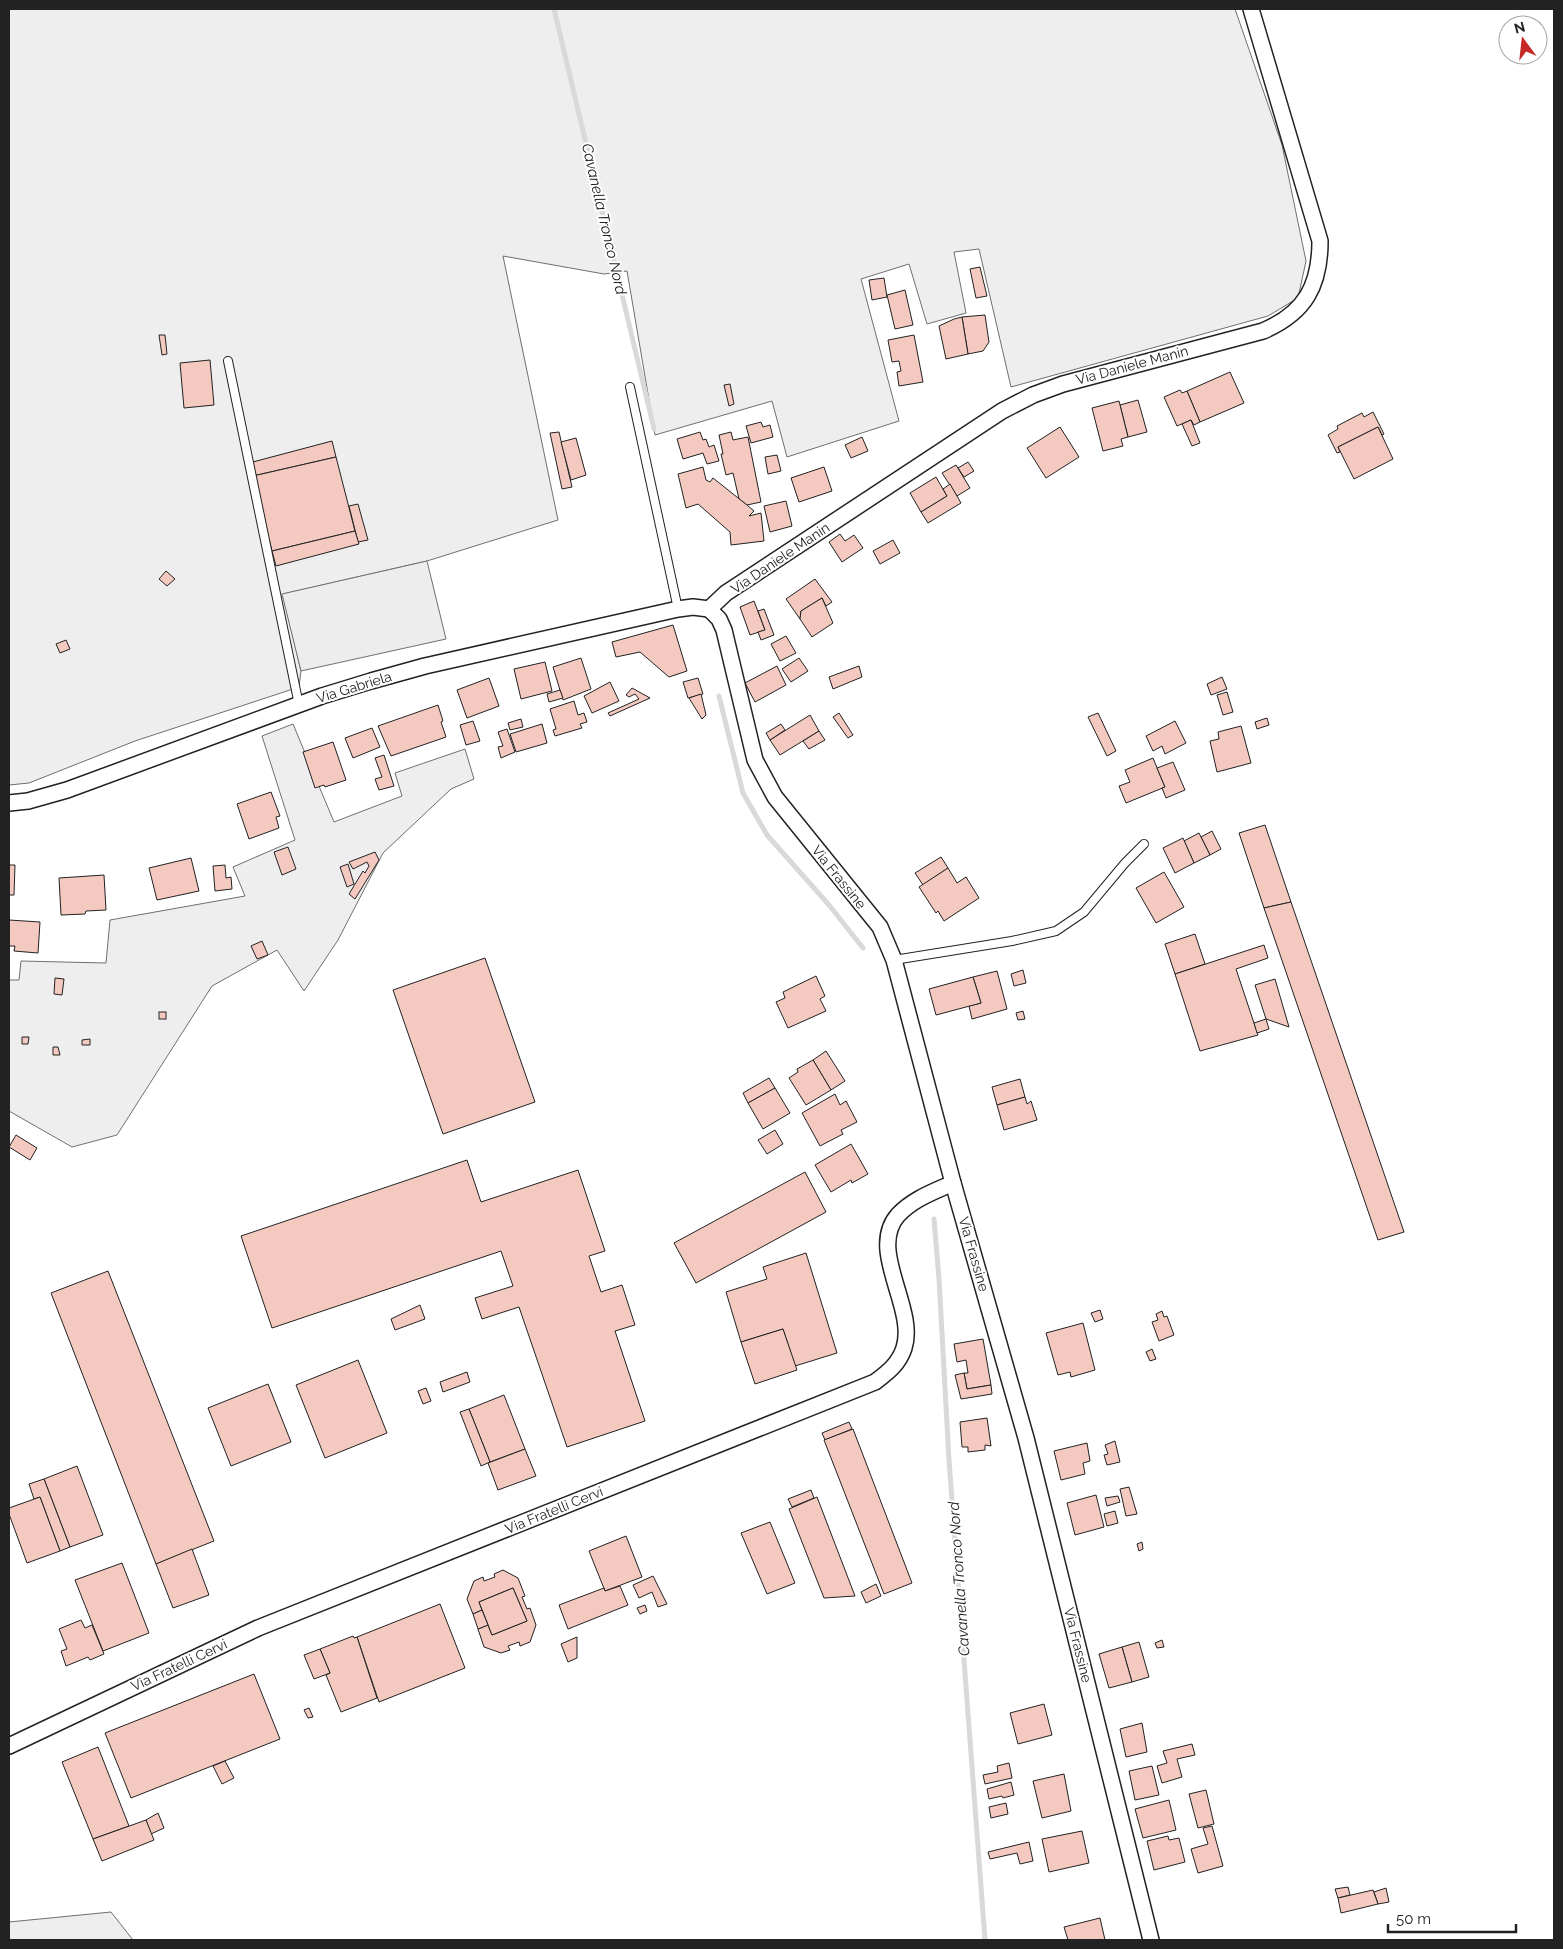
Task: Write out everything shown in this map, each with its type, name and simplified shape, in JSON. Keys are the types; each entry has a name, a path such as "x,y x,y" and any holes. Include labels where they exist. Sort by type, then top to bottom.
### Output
{"street":[{"name":"Via Daniele Manin","path":"710,609 726,593 1002,410 1033,395 1063,384 1263,331 1288,318 1315,283 1320,262 1320,242 1251,9"},
{"name":"Via Gabriela","path":"9,803 28,801 67,790 322,696 425,666 678,609 710,609"},
{"name":"Via Frassine","path":"710,609 719,619 724,630 755,760 759,768 775,797 880,927 894,960 953,1183 1026,1438 1151,1940"},
{"name":"Via Fratelli Cervi","path":"9,1746 258,1628 875,1382 890,1371 905,1347 904,1313 890,1261 888,1241 890,1230 897,1217 915,1200 953,1183"}],"lane":[{"path":"228,361 299,705"},
{"path":"630,387 678,609"},
{"path":"894,960 1012,941 1056,931 1084,912 1125,863 1144,844"}],"shaded area":[{"path":"9,9 1235,9 1282,145 1306,261 1298,298 1268,316 1011,387 979,249 954,252 966,313 927,324 909,264 861,279 899,421 787,457 772,401 655,435 627,271 604,274 503,256 558,520 427,561 283,594 301,671 299,687 135,741 29,783 9,785"},
{"path":"427,561 446,639 301,671 282,594"},
{"path":"293,724 334,822 402,796 395,773 465,749 474,779 451,789 383,853 338,940 304,991 277,950 212,986 117,1135 72,1147 9,1111 9,980 19,980 21,961 106,963 110,920 245,896 233,867 295,840 262,736"},
{"path":"111,1912 133,1940 9,1940 9,1922"}],"building":[{"path":"980,267 987,296 976,298 970,269"},
{"path":"884,278 887,297 872,300 869,280"},
{"path":"905,290 913,325 895,329 887,295"},
{"path":"985,315 989,342 983,351 968,354 962,317"},
{"path":"962,317 968,354 946,359 939,326"},
{"path":"159,335 165,335 167,354 162,355"},
{"path":"914,335 923,382 899,386 897,372 901,371 899,361 892,362 888,340"},
{"path":"210,360 214,405 184,408 180,363"},
{"path":"1230,372 1244,403 1200,422 1187,391"},
{"path":"730,384 734,404 729,406 724,385"},
{"path":"1180,390 1182,393 1187,391 1200,422 1194,425 1191,420 1177,426 1164,397"},
{"path":"1138,400 1147,432 1128,437 1120,405"},
{"path":"1119,401 1128,437 1121,439 1123,446 1103,451 1092,408"},
{"path":"1373,412 1384,434 1382,435 1378,427 1338,447 1340,452 1337,453 1328,435 1338,429 1337,426 1362,413 1364,417"},
{"path":"1191,420 1200,443 1192,446 1182,424"},
{"path":"761,422 763,427 770,425 773,437 751,443 746,426"},
{"path":"1060,427 1079,457 1046,478 1027,448"},
{"path":"1378,427 1393,459 1354,479 1338,447"},
{"path":"559,432 572,487 562,489 550,433"},
{"path":"700,432 703,440 706,439 709,447 714,445 719,461 707,464 703,453 683,459 677,439"},
{"path":"731,432 733,440 748,437 761,502 747,505 739,499 733,473 726,475 719,435"},
{"path":"862,437 868,451 851,458 845,445"},
{"path":"576,438 586,475 571,480 561,442"},
{"path":"332,441 336,457 253,476 249,463"},
{"path":"777,455 781,471 768,474 765,457"},
{"path":"336,457 355,531 272,551 253,476"},
{"path":"968,462 974,471 964,477 958,468"},
{"path":"956,465 970,488 957,496 942,473"},
{"path":"703,467 706,480 710,482 713,478 754,511 749,516 761,513 764,541 731,545 730,532 698,504 686,508 678,474"},
{"path":"824,467 832,491 799,502 791,478"},
{"path":"936,477 947,496 921,512 910,493"},
{"path":"950,484 961,503 928,523 921,512 947,496 943,489"},
{"path":"786,501 792,526 770,532 764,506"},
{"path":"358,504 368,540 358,542 349,506"},
{"path":"355,531 359,544 276,566 272,551"},
{"path":"840,534 845,541 854,535 863,548 842,562 829,542"},
{"path":"893,540 900,553 880,564 873,551"},
{"path":"166,571 175,579 167,586 159,579"},
{"path":"815,579 832,602 826,606 822,598 801,611 800,619 786,599"},
{"path":"822,598 833,623 812,637 800,619 801,611"},
{"path":"754,601 765,630 750,635 740,607"},
{"path":"764,609 774,635 761,640 758,632 765,630 758,611"},
{"path":"673,625 687,671 669,677 640,652 616,657 612,642"},
{"path":"786,636 796,653 780,661 771,644"},
{"path":"66,640 70,649 60,653 56,644"},
{"path":"581,658 591,689 563,700 553,667"},
{"path":"799,658 808,671 791,682 782,669"},
{"path":"545,662 552,691 521,699 514,669"},
{"path":"777,666 786,685 755,702 745,683"},
{"path":"859,666 862,677 833,689 829,677"},
{"path":"1222,677 1227,689 1211,695 1207,684"},
{"path":"489,678 499,706 467,718 457,690"},
{"path":"698,678 703,694 688,698 683,682"},
{"path":"610,682 619,701 592,713 584,696"},
{"path":"632,688 650,698 610,716 608,713 639,699 635,694 629,697 626,695"},
{"path":"560,690 563,698 549,702 547,694"},
{"path":"1227,692 1233,712 1223,715 1217,695"},
{"path":"701,694 706,715 702,719 689,698"},
{"path":"574,701 578,715 584,713 587,722 580,724 582,728 555,736 553,730 556,729 550,709"},
{"path":"438,705 446,737 391,756 378,726"},
{"path":"839,713 853,735 848,738 833,717"},
{"path":"1098,713 1116,751 1107,756 1088,717"},
{"path":"810,715 819,731 780,755 770,740"},
{"path":"1267,718 1269,725 1257,729 1255,722"},
{"path":"521,719 523,727 510,730 508,723"},
{"path":"473,721 480,741 466,745 460,725"},
{"path":"1175,721 1186,743 1165,754 1162,746 1153,751 1146,736"},
{"path":"542,724 547,743 516,752 510,734"},
{"path":"781,724 785,730 770,740 766,733"},
{"path":"1241,726 1251,763 1217,772 1210,741 1219,739 1218,732"},
{"path":"372,728 380,747 353,758 345,738"},
{"path":"507,729 515,752 501,758 498,747 503,746 498,732"},
{"path":"819,731 825,740 809,749 803,741"},
{"path":"333,742 346,780 325,787 324,785 315,788 303,752"},
{"path":"384,755 394,786 379,790 375,779 382,777 375,758"},
{"path":"1153,758 1165,787 1126,803 1119,786 1130,782 1125,770"},
{"path":"1173,762 1185,790 1166,798 1162,788 1165,787 1157,768"},
{"path":"271,792 280,816 276,817 279,828 249,839 237,804"},
{"path":"1265,825 1291,902 1264,908 1239,833"},
{"path":"1212,831 1221,849 1210,855 1201,837"},
{"path":"1199,833 1210,855 1194,863 1184,841"},
{"path":"1183,838 1194,863 1175,873 1163,848"},
{"path":"288,847 296,869 282,875 274,852"},
{"path":"375,852 379,860 355,899 349,894 363,871 365,873 369,866 367,862 353,869 349,862"},
{"path":"941,857 948,868 923,885 915,873"},
{"path":"191,858 199,891 157,900 149,868"},
{"path":"348,864 354,884 347,887 340,867"},
{"path":"9,865 15,865 14,895 9,895"},
{"path":"225,865 226,878 231,877 232,889 215,891 213,866"},
{"path":"948,868 957,883 966,877 979,898 944,921 938,911 936,913 919,887"},
{"path":"1164,872 1184,907 1156,923 1136,888"},
{"path":"104,875 106,910 86,911 85,914 61,915 59,878"},
{"path":"1291,902 1404,1232 1378,1240 1264,908"},
{"path":"9,920 40,922 38,953 14,951 15,946 9,946"},
{"path":"1195,934 1205,964 1175,974 1165,944"},
{"path":"262,941 268,955 257,959 251,946"},
{"path":"1264,945 1268,958 1236,969 1258,1035 1200,1051 1175,974"},
{"path":"485,958 535,1102 443,1134 393,990"},
{"path":"1023,970 1026,983 1014,986 1011,974"},
{"path":"997,971 1007,1009 972,1019 969,1006 981,1003 973,977"},
{"path":"816,976 825,996 820,999 826,1011 788,1028 776,1002 785,998 783,992"},
{"path":"973,977 981,1003 936,1015 929,989"},
{"path":"55,978 64,979 62,995 54,994"},
{"path":"1275,979 1289,1027 1266,1019 1255,985"},
{"path":"1023,1011 1025,1019 1018,1020 1016,1013"},
{"path":"159,1012 166,1012 166,1019 159,1019"},
{"path":"1266,1019 1269,1029 1257,1033 1254,1023"},
{"path":"22,1037 29,1037 28,1044 22,1044"},
{"path":"90,1039 90,1045 82,1045 82,1040"},
{"path":"53,1047 58,1047 60,1055 53,1055"},
{"path":"826,1051 845,1081 831,1090 813,1060"},
{"path":"813,1060 831,1090 806,1105 789,1078 798,1072 797,1069"},
{"path":"769,1078 775,1088 748,1103 743,1093"},
{"path":"1020,1079 1025,1097 997,1105 992,1087"},
{"path":"775,1088 790,1113 763,1129 748,1103"},
{"path":"835,1094 840,1105 846,1101 857,1122 841,1130 843,1134 820,1146 802,1113"},
{"path":"1025,1097 1027,1104 1031,1101 1037,1120 1004,1130 997,1105"},
{"path":"775,1130 783,1144 767,1154 758,1140"},
{"path":"16,1135 37,1148 30,1160 9,1147"},
{"path":"851,1144 868,1174 852,1183 851,1180 831,1192 815,1165"},
{"path":"467,1160 481,1202 578,1170 605,1251 589,1256 601,1292 622,1285 635,1325 615,1331 645,1421 567,1447 519,1307 482,1319 475,1298 513,1286 501,1251 272,1328 241,1236"},
{"path":"805,1172 826,1212 696,1283 674,1243"},
{"path":"806,1253 837,1353 795,1366 783,1329 741,1342 726,1292 767,1279 763,1267"},
{"path":"108,1271 214,1541 156,1564 51,1293"},
{"path":"420,1305 425,1319 395,1330 391,1319"},
{"path":"1100,1310 1103,1319 1095,1322 1091,1313"},
{"path":"1162,1311 1164,1317 1167,1316 1174,1335 1159,1341 1152,1322 1158,1320 1156,1314"},
{"path":"1083,1323 1095,1370 1071,1377 1070,1372 1058,1375 1046,1333"},
{"path":"783,1329 797,1370 755,1384 741,1342"},
{"path":"983,1339 991,1385 967,1389 964,1373 968,1373 966,1360 957,1362 954,1344"},
{"path":"1152,1349 1156,1359 1150,1361 1146,1352"},
{"path":"358,1360 387,1433 325,1458 296,1385"},
{"path":"467,1372 470,1382 443,1392 440,1382"},
{"path":"964,1373 967,1389 991,1385 992,1394 961,1399 955,1375"},
{"path":"268,1384 291,1442 231,1466 208,1408"},
{"path":"426,1388 431,1401 423,1404 418,1391"},
{"path":"504,1395 525,1449 490,1462 469,1409"},
{"path":"469,1409 490,1462 481,1466 460,1412"},
{"path":"987,1418 991,1446 985,1445 985,1450 968,1452 968,1447 962,1447 960,1422"},
{"path":"849,1422 852,1429 825,1440 822,1433"},
{"path":"853,1429 912,1583 884,1594 824,1440"},
{"path":"1115,1441 1120,1462 1107,1465 1104,1455 1108,1454 1105,1445"},
{"path":"1087,1443 1090,1461 1083,1463 1085,1474 1061,1480 1054,1451"},
{"path":"525,1449 536,1476 498,1490 488,1463"},
{"path":"77,1466 103,1535 70,1547 44,1479"},
{"path":"44,1479 70,1547 60,1551 40,1497 34,1499 29,1484"},
{"path":"1129,1487 1137,1514 1126,1516 1120,1489"},
{"path":"811,1490 814,1498 792,1507 788,1499"},
{"path":"1096,1495 1104,1527 1075,1535 1067,1503"},
{"path":"1118,1496 1120,1502 1107,1506 1105,1498"},
{"path":"40,1497 60,1551 27,1563 9,1514 9,1508"},
{"path":"817,1497 855,1596 824,1598 789,1509"},
{"path":"1115,1511 1118,1523 1107,1526 1104,1514"},
{"path":"770,1522 795,1583 767,1594 741,1533"},
{"path":"626,1536 642,1577 605,1591 589,1551"},
{"path":"1142,1542 1143,1549 1139,1551 1137,1544"},
{"path":"192,1549 209,1595 173,1608 156,1564"},
{"path":"122,1563 149,1633 103,1651 75,1580"},
{"path":"503,1570 518,1578 525,1596 522,1597 527,1609 530,1608 536,1625 530,1642 520,1646 519,1642 508,1646 510,1650 501,1653 484,1647 478,1629 488,1625 492,1635 527,1621 513,1588 479,1602 482,1610 473,1614 467,1599 474,1581 483,1577 484,1581 495,1577 494,1574"},
{"path":"653,1576 667,1604 658,1607 652,1592 639,1598 633,1585"},
{"path":"876,1584 881,1596 866,1603 861,1592"},
{"path":"620,1586 628,1605 568,1629 559,1605 604,1588 605,1591"},
{"path":"513,1588 527,1621 492,1635 479,1602"},
{"path":"440,1604 465,1668 379,1702 357,1637"},
{"path":"645,1605 647,1611 640,1614 637,1608"},
{"path":"482,1610 488,1625 478,1629 473,1614"},
{"path":"81,1620 85,1628 92,1625 104,1654 90,1660 88,1657 66,1666 61,1651 67,1649 59,1629"},
{"path":"353,1636 354,1638 357,1637 377,1698 341,1712 326,1675 330,1673 320,1649"},
{"path":"577,1637 577,1658 568,1662 561,1644"},
{"path":"1162,1640 1164,1647 1157,1648 1155,1643"},
{"path":"1139,1642 1149,1677 1132,1682 1122,1647"},
{"path":"1122,1647 1132,1682 1109,1688 1099,1654"},
{"path":"320,1649 330,1673 314,1679 304,1655"},
{"path":"254,1674 280,1739 131,1798 105,1733"},
{"path":"1044,1704 1052,1735 1018,1744 1010,1713"},
{"path":"309,1708 313,1717 308,1718 304,1710"},
{"path":"1142,1723 1147,1752 1126,1757 1120,1729"},
{"path":"1192,1744 1195,1755 1177,1759 1182,1777 1162,1783 1157,1766 1167,1763 1163,1751"},
{"path":"98,1747 129,1826 93,1839 62,1762"},
{"path":"225,1761 234,1778 222,1784 213,1766"},
{"path":"1009,1763 1012,1778 985,1784 983,1775 998,1772 997,1766"},
{"path":"1152,1766 1159,1795 1135,1800 1129,1771"},
{"path":"1064,1774 1071,1811 1042,1818 1033,1781"},
{"path":"1011,1782 1014,1795 989,1799 987,1789"},
{"path":"1206,1790 1214,1824 1198,1828 1189,1794"},
{"path":"1169,1800 1176,1830 1143,1838 1135,1809"},
{"path":"1006,1803 1008,1814 991,1818 989,1807"},
{"path":"158,1813 164,1828 151,1834 146,1820"},
{"path":"146,1820 154,1840 102,1861 93,1839"},
{"path":"1212,1826 1223,1866 1198,1873 1191,1849 1208,1844 1203,1828"},
{"path":"1082,1831 1089,1863 1049,1872 1042,1839"},
{"path":"1168,1836 1169,1840 1179,1838 1185,1862 1154,1870 1147,1841"},
{"path":"1029,1842 1033,1861 1020,1864 1017,1853 990,1859 988,1852"},
{"path":"1348,1887 1350,1895 1338,1898 1335,1889"},
{"path":"1386,1888 1389,1902 1378,1904 1374,1892"},
{"path":"1373,1890 1378,1904 1341,1913 1338,1898"},
{"path":"1100,1918 1105,1940 1068,1940 1064,1927"}],"waterway":[{"name":"Cavanella Tronco Nord","path":"554,9 654,429"},
{"name":"Cavanella Tronco Nord","path":"719,696 743,793 767,835 829,905 863,948"},
{"name":"Cavanella Tronco Nord","path":"934,1219 949,1460 985,1940"}]}
